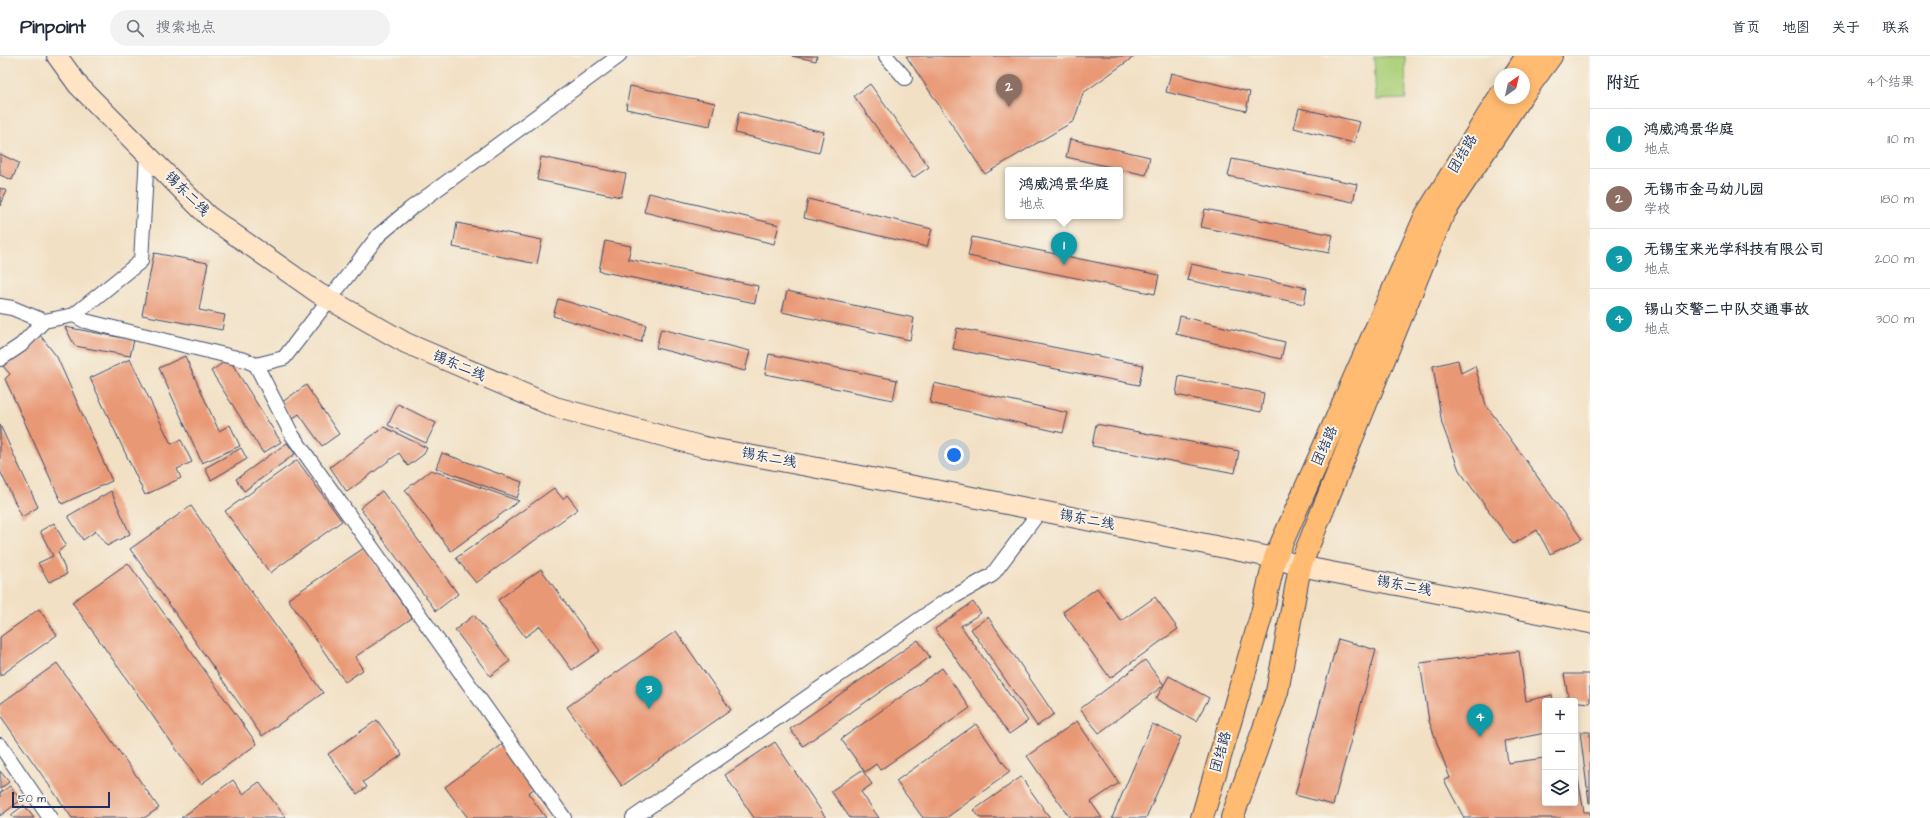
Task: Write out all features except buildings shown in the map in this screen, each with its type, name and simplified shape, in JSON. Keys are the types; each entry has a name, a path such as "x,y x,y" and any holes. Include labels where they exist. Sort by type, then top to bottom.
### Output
{"main road":[{"name":"锡东二线","path":"57,56 78,84 208,216 328,299 406,343 555,407 700,446 1040,511 1275,558 1300,566 1590,623"},
{"path":"1519,68 1526,56"},
{"path":"1530,85 1551,56"},
{"name":"团结路","path":"1202,818 1262,613 1275,558 1426,215 1495,104"},
{"name":"团结路","path":"1232,818 1277,692 1300,566 1443,214 1516,104"}],"street":[{"path":"256,365 284,358 328,299 380,235 410,209 619,56"},
{"path":"886,56 905,78"},
{"path":"0,306 12,308 44,321 74,315 141,261 147,154"},
{"path":"74,315 85,321 245,360 256,365 292,435 564,818"},
{"path":"0,359 20,345 44,321"},
{"path":"633,818 943,603 992,575 1040,511"},
{"path":"0,745 50,818"}],"green space":[{"path":"1374,56 1405,56 1406,99 1376,100"}],"place":[{"name":"无锡市金马幼儿园","path":"1009,107"},
{"name":"鸿威鸿景华庭","path":"1064,265"},
{"name":"无锡宝来光学科技有限公司","path":"649,709"},
{"name":"锡山交警二中队交通事故","path":"1480,737"}]}
